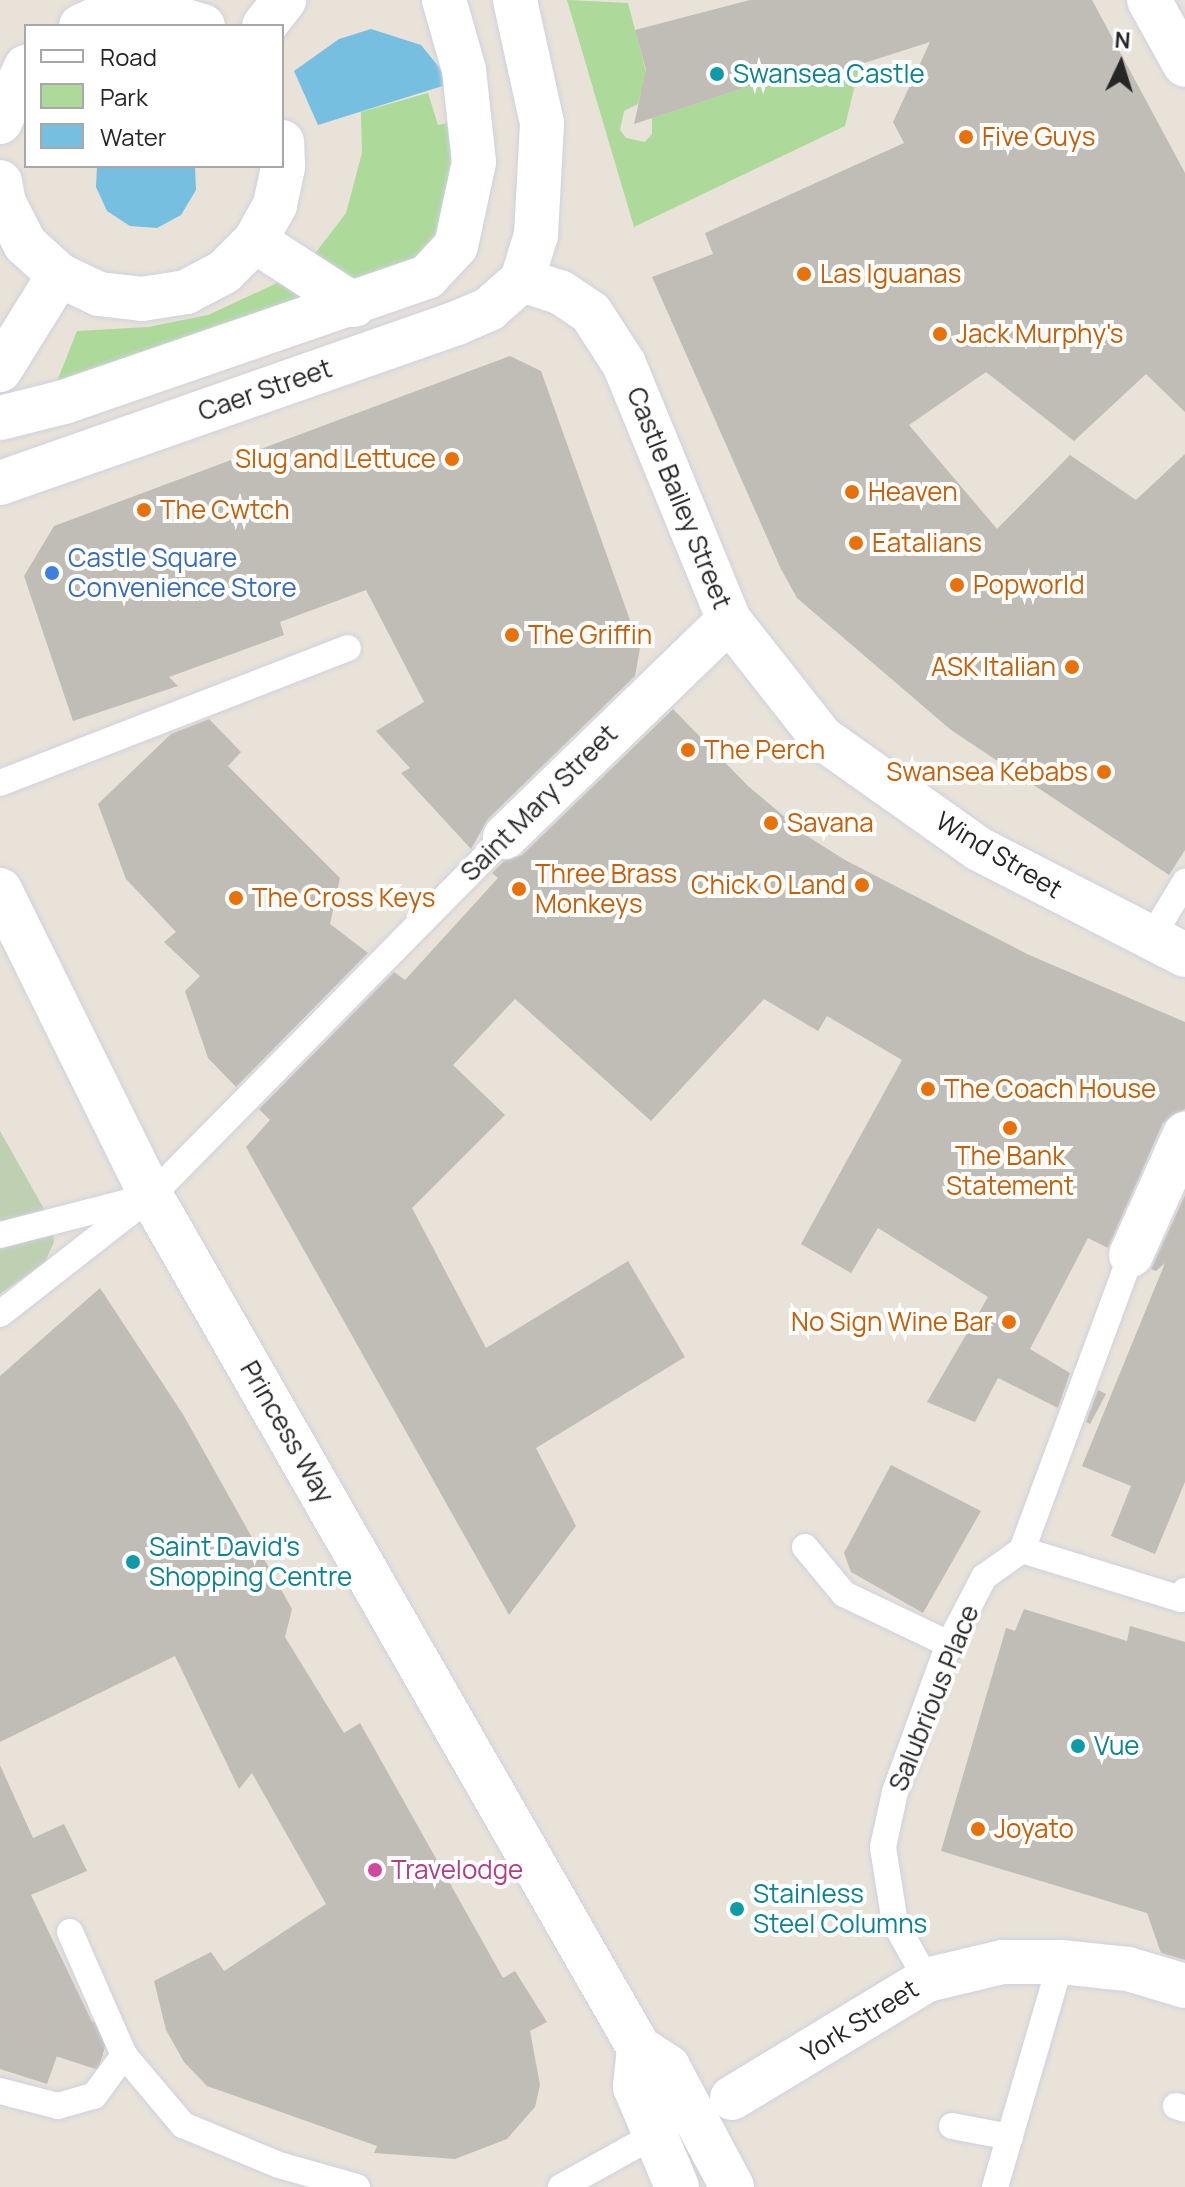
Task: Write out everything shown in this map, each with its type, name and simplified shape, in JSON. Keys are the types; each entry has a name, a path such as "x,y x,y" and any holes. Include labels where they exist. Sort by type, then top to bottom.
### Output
{"street":[{"path":"266,24 284,0"},
{"path":"0,418 64,402 354,305 427,277 456,246 466,215 472,147 464,70 444,0"},
{"path":"515,0 542,123 536,235 522,280"},
{"path":"1149,0 1185,65"},
{"path":"86,24 106,15 155,12 196,24"},
{"path":"0,119 24,71"},
{"path":"0,182 4,203 25,244 59,275 114,296 142,299 186,292 224,272 255,241 275,205 283,168"},
{"path":"255,241 354,305"},
{"path":"0,370 59,275"},
{"name":"Caer Street","path":"0,483 459,322 489,309 522,280"},
{"name":"Castle Bailey Street","path":"522,280 560,292 591,313 624,364 729,620 822,738"},
{"name":"Saint Mary Street","path":"505,837 729,620"},
{"name":"Wind Street","path":"822,738 979,849 1168,948"},
{"name":"Princess Way","path":"0,890 151,1196 639,2048 668,2067 713,2106 732,2187"},
{"path":"1131,1255 1185,1134"},
{"name":"York Street","path":"713,2106 927,1980 1002,1962 1061,1962 1128,1969 1185,1986"},
{"path":"639,2048 635,2087 677,2187"}],"lane":[{"path":"0,783 348,648"},
{"name":"Saint Mary Street","path":"0,1314 151,1196 505,837"},
{"path":"1168,948 1185,882"},
{"path":"0,1235 151,1196"},
{"path":"1131,1255 1022,1550 1181,1599 1185,1591"},
{"path":"805,1547 844,1594 949,1644"},
{"name":"Salubrious Place","path":"927,1980 895,1923 883,1847 895,1792 949,1644 984,1577 1022,1550"},
{"path":"70,1932 124,2055 183,2125 275,2176 357,2187"},
{"path":"995,2187 1061,1962"},
{"path":"0,2091 58,2106 94,2096 124,2055"},
{"path":"561,2187 653,2134 713,2106"},
{"path":"952,2126 1010,2137"}],"green space":[{"path":"567,0 628,3 650,87 641,93 638,104 624,111 620,130 626,138 645,142 652,134 652,118 807,67 812,80 860,64 845,126 634,227"},
{"path":"428,93 438,125 447,123 452,162 443,224 422,255 363,291 310,260 346,213 362,153 361,112"},
{"path":"290,277 332,303 50,399 77,331 148,327 208,315"},
{"path":"0,1131 52,1223 54,1242 45,1262 0,1294"}],"water":[{"path":"371,29 421,45 452,83 318,125 294,71 339,39"},
{"path":"97,168 195,168 196,190 181,215 157,228 130,226 107,211 96,187"}],"building":[{"path":"750,0 1092,0 1185,173 1185,412 1146,374 1074,441 986,372 909,425 997,529 1070,455 1136,500 1185,454 1185,850 1169,875 951,730 797,598 781,569 652,277 713,254 705,233 904,143 893,122 930,42 811,80 807,67 634,124 646,70 635,30"},
{"path":"510,356 541,371 640,648 635,676 488,819 471,849 401,773 410,768 376,731 424,702 366,590 280,622 284,635 169,677 178,686 73,721 24,576 54,526"},
{"path":"673,709 748,786 807,836 845,860 1027,954 1185,1022 1185,1109 1163,1123 1108,1248 1088,1238 1030,1349 1070,1373 1058,1408 998,1378 975,1422 927,1402 988,1297 878,1228 851,1273 801,1244 902,1060 827,1016 818,1031 764,999 651,1121 515,999 453,1065 505,1115 412,1208 486,1348 628,1261 685,1357 536,1448 576,1526 509,1615 246,1147 270,1120 259,1109 394,972 405,980 498,878 492,873 504,861 522,855"},
{"name":"The Cross Keys","path":"209,719 241,752 228,766 340,878 330,924 368,953 236,1087 208,1058 185,991 200,976 164,942 176,932 126,879 98,804 171,734"},
{"path":"1185,1195 1185,1482 1155,1554 1111,1536 1131,1486 1082,1466 1165,1263 1156,1271 1151,1269"},
{"path":"100,1288 184,1416 292,1609 285,1637 344,1733 360,1723 503,1978 515,1971 547,2022 530,2031 540,2085 535,2107 507,2139 455,2159 374,2153 377,2146 207,2086 184,2062 166,2030 154,1981 211,1952 224,1971 326,1904 252,1773 239,1789 175,1656 0,1742 0,1376"},
{"path":"1098,1390 1106,1394 1090,1424 1086,1422"},
{"path":"891,1465 981,1511 923,1613 851,1572 844,1553"},
{"name":"Vue","path":"1024,1609 1127,1641 1130,1626 1185,1642 1185,1960 1161,1953 1147,1913 941,1851 1006,1628 1015,1631"},
{"path":"0,1765 33,1838 64,1824 87,1871 31,1895 96,2030 69,2022 47,2084 0,2069"}],"tunnel":[{"path":"0,2015 124,2055"}],"place":[{"name":"Swansea Castle","path":"717,74"},
{"name":"Five Guys","path":"966,137"},
{"name":"Las Iguanas","path":"804,274"},
{"name":"Jack Murphy's","path":"940,334"},
{"name":"Slug and Lettuce","path":"452,459"},
{"name":"Heaven","path":"852,492"},
{"name":"The Cwtch","path":"144,510"},
{"name":"Eatalians","path":"856,543"},
{"name":"Castle Square Convenience Store","path":"52,573"},
{"name":"Popworld","path":"957,585"},
{"name":"The Griffin","path":"512,635"},
{"name":"ASK Italian","path":"1072,667"},
{"name":"The Perch","path":"688,750"},
{"name":"Swansea Kebabs","path":"1104,772"},
{"name":"Savana","path":"771,823"},
{"name":"Chick O Land","path":"862,885"},
{"name":"Three Brass Monkeys","path":"519,889"},
{"name":"The Cross Keys","path":"236,898"},
{"name":"The Coach House","path":"928,1089"},
{"name":"The Bank Statement","path":"1010,1128"},
{"name":"No Sign Wine Bar","path":"1009,1322"},
{"name":"Saint David's Shopping Centre","path":"133,1562"},
{"name":"Vue","path":"1078,1746"},
{"name":"Joyato","path":"978,1829"},
{"name":"Travelodge","path":"375,1870"},
{"name":"Stainless Steel Columns","path":"737,1909"}]}
